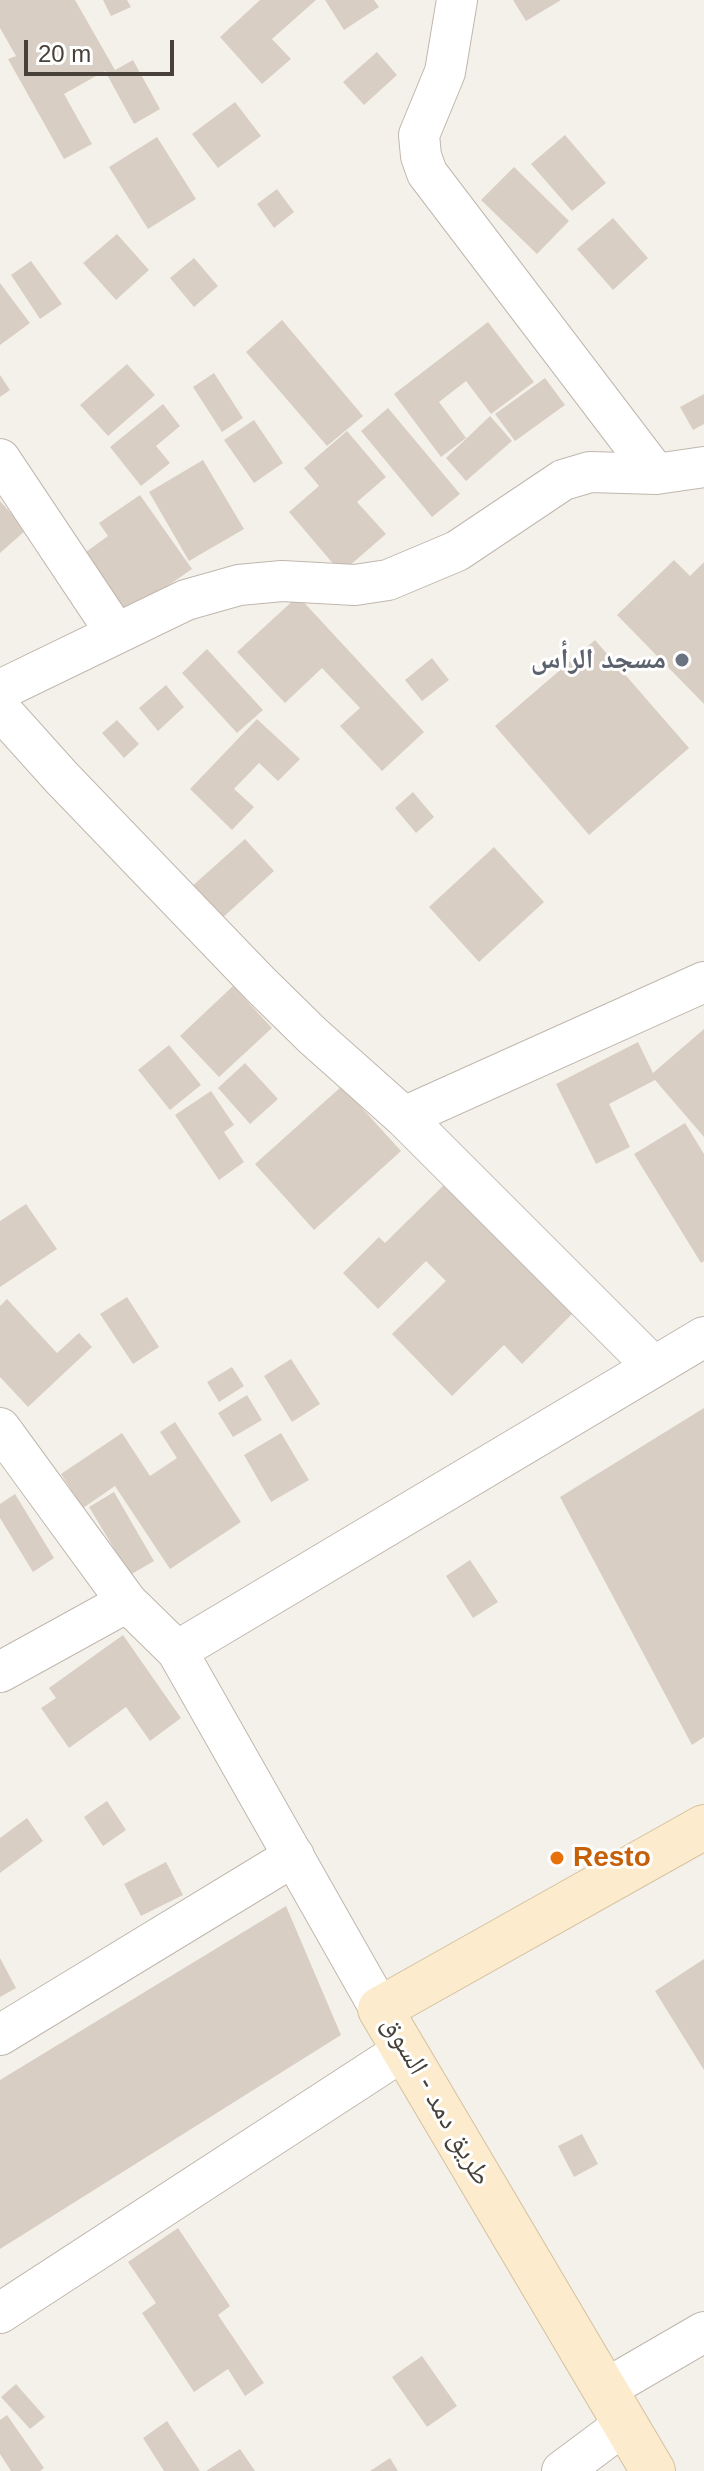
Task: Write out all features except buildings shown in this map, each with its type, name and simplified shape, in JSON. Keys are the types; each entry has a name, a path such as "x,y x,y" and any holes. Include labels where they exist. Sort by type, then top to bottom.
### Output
{"main road":[{"name":"طريق دمد - السوق","path":"653,2471 380,2009 704,1827"}],"street":[{"path":"457,0 445,72 419,135 427,173 656,474"},
{"path":"0,459 116,633"},
{"path":"0,690 186,600 239,585 282,581 355,585 388,580 457,551 563,480 590,472 656,474 704,467"},
{"path":"0,709 259,983 404,1117 653,1366"},
{"path":"404,1117 704,982"},
{"path":"177,1651 704,1337"},
{"path":"0,1428 127,1602 177,1651 380,2009"},
{"path":"0,1672 127,1602"},
{"path":"0,2035 294,1856"},
{"path":"0,2313 404,2050"},
{"path":"562,2471 615,2407 704,2332"}],"place":[{"name":"مسجد الرأس","path":"682,660"},
{"name":"Resto","path":"557,1858"}]}
